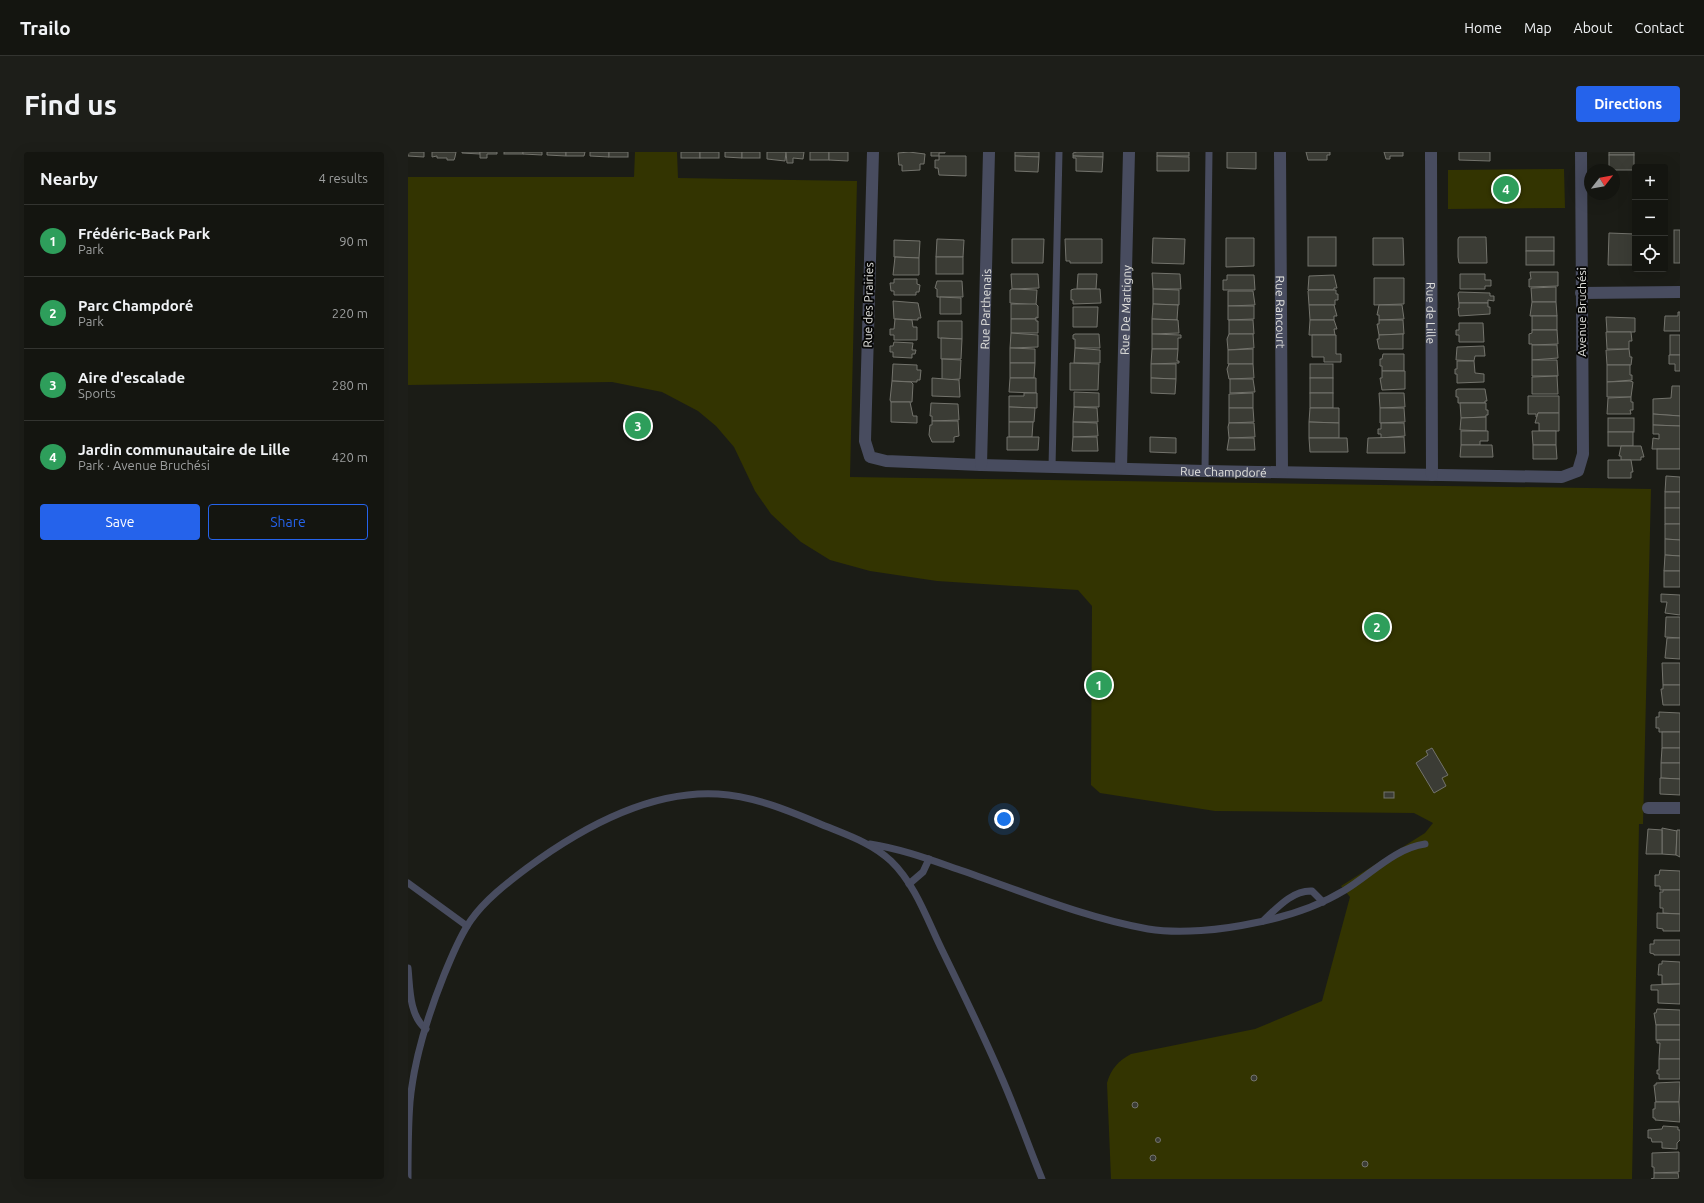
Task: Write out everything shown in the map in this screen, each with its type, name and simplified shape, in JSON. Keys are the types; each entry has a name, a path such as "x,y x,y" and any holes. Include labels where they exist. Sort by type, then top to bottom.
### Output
{"street":[{"name":"Rue des Prairies","path":"870,457 865,441 873,152"},
{"name":"Rue Parthenais","path":"981,465 989,152"},
{"name":"Rue De Martigny","path":"1121,468 1129,152"},
{"name":"Rue Rancourt","path":"1280,152 1282,472"},
{"name":"Rue de Lille","path":"1431,152 1432,475"},
{"name":"Avenue Bruchési","path":"1578,472 1583,454 1580,152"},
{"path":"1581,293 1680,292"},
{"name":"Rue Champdoré","path":"870,457 886,461 981,465 1206,471 1562,477 1578,472"},
{"path":"1648,808 1680,808"}],"lane":[{"path":"1052,467 1059,152"},
{"path":"1206,471 1209,152"},
{"path":"408,1179 410,1100 420,1047 446,970 460,937 467,926 480,908 509,881 568,840 614,816 668,798 705,794 720,794 739,797 790,811 867,843 885,846 929,859 1093,915 1149,929 1194,930 1262,922 1291,914 1323,902 1345,890 1411,847 1425,844"},
{"path":"867,843 893,863 918,899 998,1068 1042,1179"},
{"path":"909,884 922,872 929,859"},
{"path":"408,883 467,926"},
{"path":"1262,922 1287,900 1301,893 1312,891 1323,902"},
{"path":"408,968 415,1016 420,1025 426,1029"}],"shaded area":[{"path":"635,152 677,152 678,178 857,181 850,477 1651,489 1643,824 1639,824 1632,1179 1111,1179 1107,1083 1116,1066 1131,1054 1255,1029 1322,1001 1350,897 1341,886 1425,833 1433,823 1414,813 1215,811 1100,793 1091,785 1092,606 1078,590 937,581 870,571 830,560 801,542 771,514 755,491 734,447 716,426 698,411 662,392 612,382 408,385 408,177 634,177"},
{"path":"1564,169 1565,208 1448,209 1448,170"}],"building":[{"path":"408,152 424,152 424,157 408,156"},
{"path":"432,152 456,152 454,160 447,160 447,158 437,158 437,156 432,157"},
{"path":"480,152 480,154 462,153"},
{"path":"480,152 497,152 497,154 487,154 487,158 480,158"},
{"path":"504,152 523,152 523,154 504,154"},
{"path":"523,152 542,152 542,155 523,154"},
{"path":"547,152 566,152 566,156 547,155"},
{"path":"566,152 585,152 584,156 566,156"},
{"path":"590,152 609,152 609,157 590,156"},
{"path":"609,152 628,152 628,157 609,157"},
{"path":"681,152 700,152 700,158 681,158"},
{"path":"700,152 719,152 719,158 700,158"},
{"path":"725,152 742,152 742,158 725,157"},
{"path":"742,152 760,152 760,158 742,158"},
{"path":"767,152 786,152 785,161 767,159"},
{"path":"786,152 804,152 803,159 793,158 793,163 787,163"},
{"path":"810,152 829,152 829,160 810,160"},
{"path":"829,152 848,152 848,161 829,160"},
{"path":"909,152 925,154 924,164 920,164 920,170 902,171 902,165 899,165 898,153"},
{"path":"931,152 945,153 939,153 939,156 931,156"},
{"path":"1015,152 1039,152 1039,157 1015,156"},
{"path":"1103,152 1103,157 1073,156 1073,153"},
{"path":"1157,152 1189,152 1189,156 1157,156"},
{"path":"1227,152 1256,152 1256,169 1227,168"},
{"path":"1306,152 1330,152 1330,155 1327,155 1327,160 1308,160"},
{"path":"1384,152 1403,152 1403,156 1390,156 1390,159 1386,159"},
{"path":"1459,152 1490,152 1490,161 1459,160"},
{"path":"1609,152 1634,152 1634,155 1609,155"},
{"path":"1609,155 1634,155 1632,170 1620,170 1620,164 1609,164"},
{"path":"939,156 966,156 966,176 939,175 938,168 935,168 935,160 939,160"},
{"path":"1015,156 1039,157 1038,172 1015,171"},
{"path":"1073,156 1103,157 1102,172 1076,171 1076,158 1073,158"},
{"path":"1157,156 1189,157 1189,171 1157,171"},
{"path":"1674,230 1680,230 1680,263 1674,263"},
{"path":"1609,233 1632,234 1632,265 1608,265"},
{"path":"1308,237 1336,237 1336,266 1308,266"},
{"path":"1459,237 1486,237 1487,263 1459,263"},
{"path":"1526,237 1554,237 1554,251 1526,251"},
{"path":"1153,238 1185,239 1184,264 1152,263"},
{"path":"1226,238 1254,238 1254,266 1226,267"},
{"path":"1373,238 1403,238 1404,265 1373,265"},
{"path":"937,239 964,240 963,257 936,257"},
{"path":"1012,239 1044,239 1043,263 1012,263"},
{"path":"1065,239 1102,239 1102,263 1070,263 1070,261 1066,261"},
{"path":"894,240 920,241 919,258 894,257"},
{"path":"1526,251 1554,251 1554,265 1526,265"},
{"path":"895,257 919,258 919,275 893,275"},
{"path":"936,257 963,257 963,274 936,274"},
{"path":"1530,272 1558,272 1558,286 1529,287 1529,279 1531,279"},
{"path":"1152,273 1180,274 1181,289 1153,289"},
{"path":"1011,274 1038,274 1039,288 1012,289"},
{"path":"1078,274 1097,274 1096,289 1077,289"},
{"path":"1460,274 1485,274 1485,280 1491,280 1491,286 1485,286 1485,289 1460,289"},
{"path":"1227,275 1254,275 1255,290 1223,290 1223,280 1227,280"},
{"path":"1334,275 1337,288 1334,288 1334,290 1308,290 1309,276"},
{"path":"1374,278 1404,278 1404,304 1374,305"},
{"path":"894,279 917,279 917,284 920,285 919,292 916,292 916,295 894,295 894,291 891,291 890,283 894,283"},
{"path":"937,281 962,281 963,297 937,297 937,289 935,288"},
{"path":"1556,287 1556,302 1532,302 1531,288"},
{"path":"1100,289 1101,303 1073,304 1073,300 1071,300 1071,290"},
{"path":"1153,289 1179,290 1179,305 1153,304"},
{"path":"1010,290 1037,290 1036,305 1010,303"},
{"path":"1309,290 1336,290 1338,300 1335,300 1335,305 1309,305"},
{"path":"1228,291 1253,291 1255,305 1228,306"},
{"path":"1459,292 1490,293 1490,296 1494,296 1494,301 1488,300 1488,303 1459,303"},
{"path":"940,297 961,298 961,314 940,314"},
{"path":"893,301 918,303 921,318 918,318 918,320 894,319"},
{"path":"1532,302 1556,302 1557,316 1530,316"},
{"path":"1459,303 1488,303 1488,307 1490,307 1490,314 1459,316"},
{"path":"1011,304 1036,304 1038,306 1038,318 1011,319"},
{"path":"1153,304 1178,305 1177,320 1152,319"},
{"path":"1309,305 1334,305 1337,316 1334,316 1334,320 1310,320"},
{"path":"1379,305 1402,305 1404,319 1379,320 1379,315 1377,315"},
{"path":"1228,306 1254,306 1254,319 1228,320"},
{"path":"1073,307 1098,307 1097,327 1073,327"},
{"path":"1678,312 1680,312 1680,331 1664,331 1665,316 1678,316"},
{"path":"1532,316 1557,316 1557,330 1532,330"},
{"path":"1606,317 1635,318 1635,332 1607,332"},
{"path":"895,319 912,320 913,327 917,327 917,340 894,340 894,335 890,335 890,329 894,329"},
{"path":"1011,319 1036,319 1036,321 1038,321 1038,333 1011,333"},
{"path":"1152,319 1178,320 1179,333 1152,334"},
{"path":"1229,320 1253,320 1254,334 1229,334"},
{"path":"1310,320 1334,320 1337,329 1334,329 1335,335 1309,335"},
{"path":"1379,320 1403,320 1404,334 1379,335 1377,324 1379,324"},
{"path":"938,321 962,321 962,339 938,338"},
{"path":"1459,323 1483,323 1484,342 1459,342 1459,335 1456,335 1456,330 1459,330"},
{"path":"1532,330 1557,330 1558,344 1529,344 1529,334 1532,333"},
{"path":"1606,332 1631,332 1632,341 1629,341 1629,349 1607,349"},
{"path":"1011,333 1038,335 1038,347 1010,348"},
{"path":"1099,334 1100,348 1075,348 1075,339 1073,339 1073,335"},
{"path":"1152,334 1181,335 1181,338 1178,338 1178,349 1152,349"},
{"path":"1229,334 1253,334 1254,348 1228,350 1227,339"},
{"path":"1403,334 1403,349 1379,349 1377,339 1379,339 1379,335"},
{"path":"1312,335 1336,335 1336,354 1341,354 1341,362 1324,362 1324,357 1312,357"},
{"path":"1670,335 1680,335 1680,355 1670,355"},
{"path":"941,338 962,339 961,359 941,359"},
{"path":"894,342 913,343 912,350 916,350 915,354 912,354 912,358 893,357 893,352 890,352 890,346 893,346"},
{"path":"1532,345 1557,345 1558,358 1532,360"},
{"path":"1484,346 1485,356 1475,356 1474,361 1456,360 1457,347"},
{"path":"1010,348 1035,349 1035,363 1010,363"},
{"path":"1075,348 1100,350 1100,363 1074,363"},
{"path":"1152,349 1178,349 1177,361 1179,361 1179,363 1151,364"},
{"path":"1253,349 1253,364 1228,364 1228,350"},
{"path":"1629,349 1630,357 1632,357 1631,365 1607,365 1606,350"},
{"path":"1383,354 1404,354 1404,371 1382,371 1380,359 1382,359"},
{"path":"1669,355 1680,355 1680,371 1675,371 1675,364 1669,364"},
{"path":"942,359 961,360 960,379 942,380"},
{"path":"1532,360 1557,360 1558,376 1532,376"},
{"path":"1457,361 1474,361 1475,373 1484,374 1484,382 1457,383 1457,374 1455,374 1455,369 1457,369"},
{"path":"1010,363 1035,363 1034,378 1010,378"},
{"path":"1070,363 1099,364 1098,390 1070,390"},
{"path":"893,364 917,365 917,370 921,370 920,380 917,380 917,382 892,381"},
{"path":"1151,364 1176,364 1176,379 1151,378"},
{"path":"1229,364 1253,364 1254,378 1229,379 1227,369"},
{"path":"1310,364 1333,364 1333,378 1310,378"},
{"path":"1607,365 1630,365 1630,375 1632,375 1632,380 1607,382"},
{"path":"1382,371 1405,371 1405,389 1382,390 1380,378 1382,378"},
{"path":"1557,376 1558,394 1532,394 1532,377"},
{"path":"932,378 959,380 960,397 932,396"},
{"path":"1010,378 1036,378 1036,393 1009,392"},
{"path":"1151,378 1176,379 1175,394 1151,393"},
{"path":"1310,378 1333,378 1333,393 1310,393"},
{"path":"1230,379 1253,379 1255,392 1230,393"},
{"path":"892,381 911,382 913,384 912,402 891,402"},
{"path":"1607,382 1633,382 1631,397 1607,397"},
{"path":"1672,386 1680,386 1680,416 1653,414 1653,399 1671,398"},
{"path":"1485,389 1487,401 1485,401 1485,403 1458,403 1456,390"},
{"path":"1074,392 1099,393 1099,407 1074,407"},
{"path":"1024,393 1037,393 1037,408 1009,407 1009,396 1024,396"},
{"path":"1253,393 1253,408 1229,408 1229,394"},
{"path":"1310,393 1333,393 1333,408 1310,408"},
{"path":"1379,393 1404,393 1405,407 1380,408"},
{"path":"1528,396 1559,396 1559,413 1538,413 1538,417 1536,417 1536,414 1528,414"},
{"path":"1631,397 1631,402 1633,402 1633,410 1630,410 1631,414 1607,414 1608,398"},
{"path":"891,402 910,402 913,416 917,416 917,423 891,422"},
{"path":"931,403 958,404 959,420 932,421 932,416 930,416"},
{"path":"1460,403 1486,403 1488,415 1486,415 1486,417 1461,418"},
{"path":"1009,407 1035,408 1034,422 1009,422"},
{"path":"1074,407 1097,408 1098,422 1073,422"},
{"path":"1229,408 1253,408 1254,422 1229,423"},
{"path":"1310,408 1339,408 1339,423 1309,422"},
{"path":"1380,408 1404,408 1405,422 1380,423"},
{"path":"1538,413 1559,413 1559,431 1539,431 1539,423 1535,423"},
{"path":"1653,414 1680,416 1680,426 1653,425"},
{"path":"1486,417 1486,431 1460,430 1461,418"},
{"path":"1608,418 1634,418 1634,432 1608,432"},
{"path":"932,421 958,421 959,436 954,437 954,442 932,442 929,435"},
{"path":"1009,422 1033,422 1032,437 1009,437"},
{"path":"1073,422 1097,423 1098,436 1073,437"},
{"path":"1309,422 1339,423 1339,438 1309,438"},
{"path":"1229,423 1254,423 1255,437 1229,438"},
{"path":"1381,423 1404,423 1405,436 1381,438 1381,434 1378,434 1378,429 1381,429"},
{"path":"1653,425 1680,426 1680,449 1652,449 1653,438 1659,439 1659,434 1653,434"},
{"path":"1461,431 1488,431 1488,441 1480,441 1480,445 1461,445"},
{"path":"1532,431 1556,431 1556,445 1533,445"},
{"path":"1608,432 1633,432 1633,446 1608,446"},
{"path":"1007,437 1039,437 1038,450 1007,450"},
{"path":"1073,437 1097,437 1098,451 1072,451"},
{"path":"1150,437 1176,438 1176,453 1150,452"},
{"path":"1404,437 1405,453 1367,453 1368,438"},
{"path":"1229,438 1254,438 1255,450 1227,450"},
{"path":"1309,438 1347,438 1348,452 1310,452"},
{"path":"1461,445 1492,445 1493,457 1460,457"},
{"path":"1533,445 1556,445 1557,459 1533,459"},
{"path":"1621,446 1641,446 1644,457 1641,457 1641,460 1621,460 1621,456 1619,456"},
{"path":"1657,449 1680,449 1680,469 1657,469"},
{"path":"1608,460 1631,460 1633,472 1631,472 1631,478 1608,478"},
{"path":"1666,476 1680,477 1680,492 1665,492"},
{"path":"1665,492 1680,492 1680,508 1665,508"},
{"path":"1665,508 1680,508 1680,524 1665,524"},
{"path":"1665,524 1680,524 1680,540 1665,539"},
{"path":"1665,539 1680,540 1680,556 1665,555"},
{"path":"1665,555 1680,556 1680,571 1664,571"},
{"path":"1664,571 1680,571 1680,587 1664,587"},
{"path":"1661,594 1680,595 1680,615 1665,613 1667,602 1661,602"},
{"path":"1666,617 1680,617 1680,638 1665,637"},
{"path":"1667,638 1680,638 1680,659 1665,658"},
{"path":"1662,663 1680,663 1680,685 1663,685"},
{"path":"1663,685 1680,685 1680,705 1663,705 1661,689 1663,689"},
{"path":"1659,712 1680,713 1680,732 1659,732 1659,728 1656,728 1656,717 1659,717"},
{"path":"1662,732 1680,732 1680,748 1662,748"},
{"path":"1432,748 1448,775 1442,778 1446,786 1434,793 1416,763 1428,755 1426,751"},
{"path":"1662,748 1680,748 1680,763 1661,763"},
{"path":"1661,763 1680,763 1680,779 1661,778"},
{"path":"1660,778 1680,779 1680,795 1660,794"},
{"path":"1384,792 1394,792 1394,798 1384,798"},
{"path":"1662,828 1677,831 1676,855 1662,854"},
{"path":"1648,829 1662,830 1662,854 1646,854"},
{"path":"1677,830 1680,830 1680,857 1676,855"},
{"path":"1660,870 1680,871 1680,890 1660,890 1660,886 1655,886 1655,875 1659,875"},
{"path":"1663,890 1680,890 1680,914 1663,913 1663,908 1660,908 1660,892 1663,892"},
{"path":"1657,913 1680,914 1680,931 1663,931 1663,929 1657,928"},
{"path":"1654,940 1680,940 1680,955 1654,955 1650,953 1650,944 1654,944"},
{"path":"1662,961 1680,962 1680,984 1662,984 1662,975 1658,975 1659,964 1662,964"},
{"path":"1680,984 1680,1004 1658,1003 1658,990 1651,990 1651,985"},
{"path":"1657,1009 1680,1010 1680,1025 1656,1025 1654,1013 1656,1013"},
{"path":"1656,1025 1680,1025 1680,1040 1656,1040"},
{"path":"1657,1040 1680,1040 1680,1059 1659,1059 1660,1043 1657,1043"},
{"path":"1659,1059 1680,1059 1680,1079 1659,1079 1657,1070 1659,1070"},
{"path":"1254,1075 1257,1078 1254,1081 1251,1078"},
{"path":"1680,1082 1679,1102 1656,1102 1654,1085 1656,1085 1656,1083"},
{"path":"1135,1102 1138,1105 1135,1108 1132,1105"},
{"path":"1655,1102 1679,1102 1680,1122 1655,1120 1655,1118 1653,1118 1653,1109 1655,1109"},
{"path":"1663,1126 1678,1127 1678,1130 1680,1130 1680,1140 1677,1143 1677,1149 1662,1148 1662,1142 1652,1142 1651,1138 1648,1138 1648,1130 1662,1129"},
{"path":"1156,1138 1160,1138 1160,1142 1156,1142"},
{"path":"1679,1152 1679,1172 1654,1173 1654,1167 1652,1167 1652,1153"},
{"path":"1153,1155 1156,1158 1153,1161 1150,1158"},
{"path":"1365,1161 1368,1164 1365,1167 1362,1164"},
{"path":"1654,1173 1678,1173 1679,1179 1651,1179 1654,1178"}],"place":[{"name":"Jardin communautaire de Lille","path":"1506,189"},
{"name":"Aire d'escalade","path":"638,426"},
{"name":"Parc Champdoré","path":"1377,627"},
{"name":"Frédéric-Back Park","path":"1099,685"}]}
